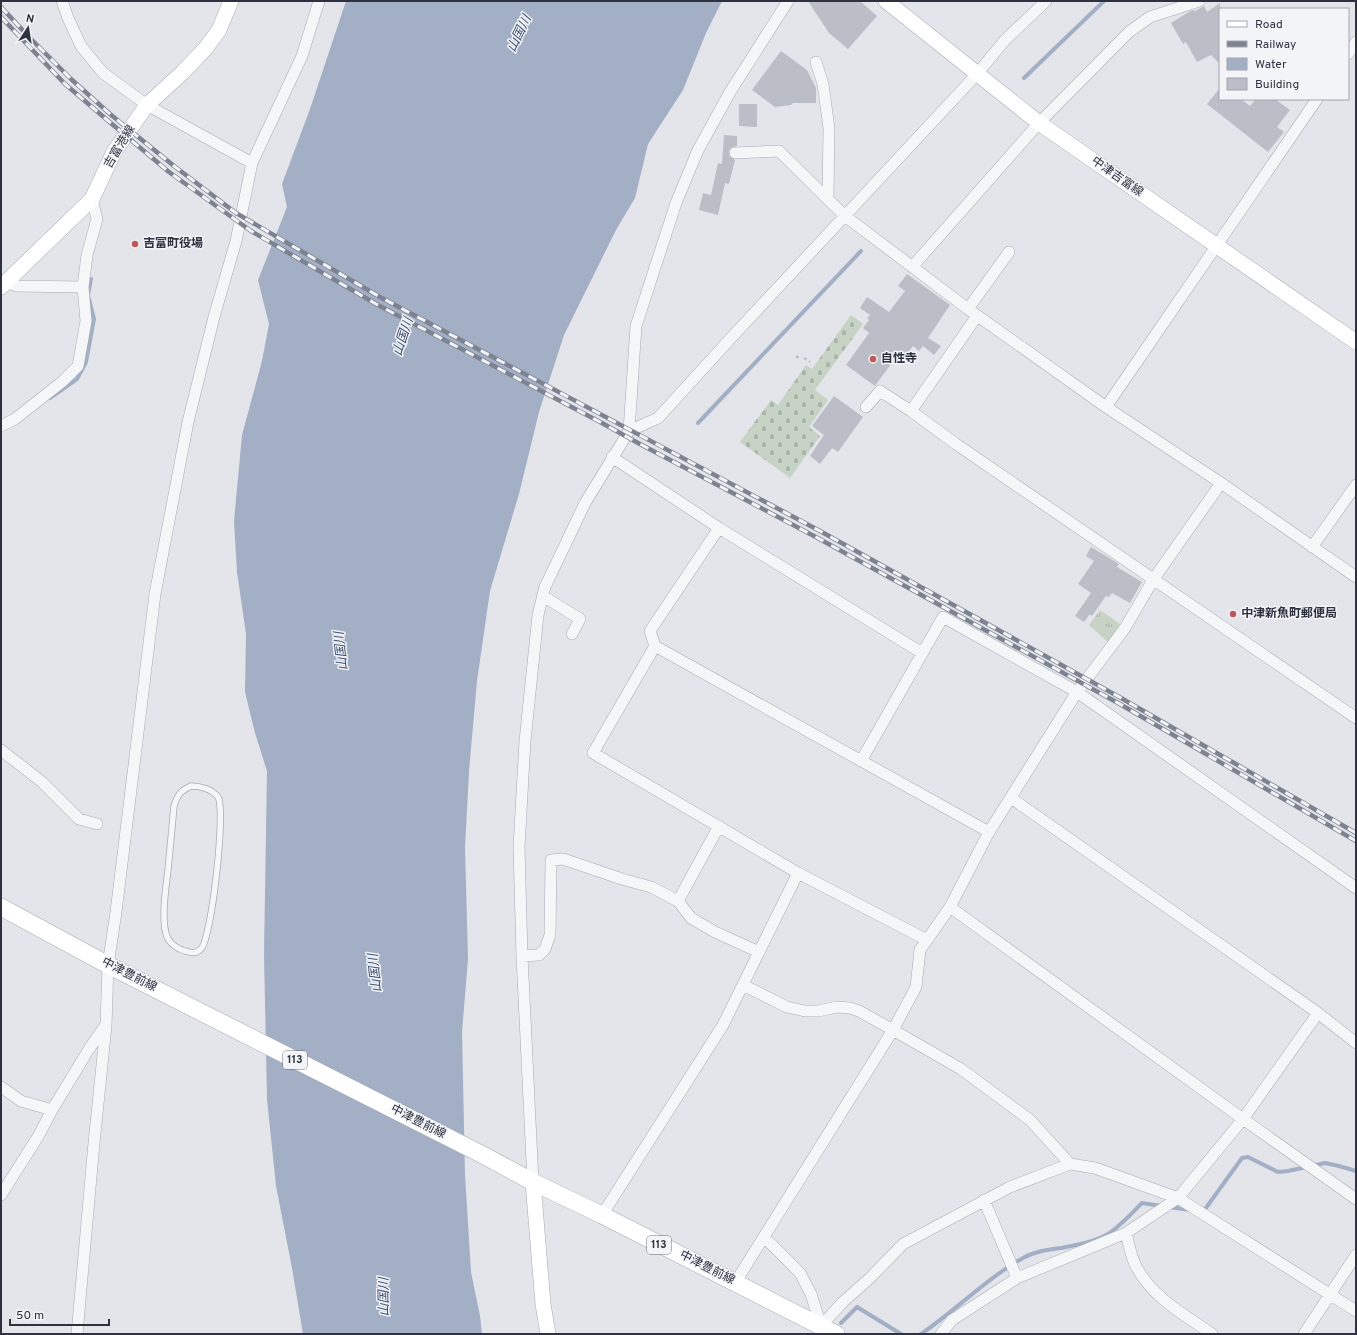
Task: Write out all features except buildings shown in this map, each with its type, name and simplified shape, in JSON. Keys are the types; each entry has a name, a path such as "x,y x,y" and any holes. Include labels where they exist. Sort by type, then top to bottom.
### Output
{"main road":[{"name":"吉富港線","path":"4,285 92,199 114,152 147,105 182,73 219,30 231,1"},
{"name":"中津吉富線","path":"886,1 1039,123 1356,342"},
{"name":"中津豊前線","path":"1,907 108,965 483,1155 533,1182 602,1215 836,1334"},
{"path":"533,1182 548,1334"}],"street":[{"path":"62,1 81,46 103,73 147,105 252,163"},
{"path":"77,1334 106,1026 108,965 117,904 155,594 188,422 214,317 236,241 252,163 302,56 319,1"},
{"path":"533,1182 522,956 519,847 524,756 538,615 546,587 585,503 629,431 636,326 676,203 698,150 730,92 788,1"},
{"path":"629,431 658,418 978,74 1005,40 1046,1"},
{"path":"912,267 1039,123 1129,32 1150,17 1199,1"},
{"path":"1349,52 1356,42"},
{"path":"816,62 823,84 829,128 828,198"},
{"path":"1106,407 1316,100"},
{"path":"734,153 779,151 845,216 977,316 1106,407 1221,483 1356,577"},
{"path":"1,426 15,419 63,381 78,366 86,321 83,287 87,255 97,219 92,199"},
{"path":"968,309 1009,252"},
{"path":"4,285 83,287"},
{"path":"911,411 977,316"},
{"path":"866,407 880,391 911,411 1152,580 1356,718"},
{"path":"612,457 719,528 922,653"},
{"path":"735,1283 894,1030 916,987 920,950 950,907 989,832 1077,692 1124,628 1152,580 1221,483"},
{"path":"1312,547 1356,485"},
{"path":"719,528 650,631 655,646 989,832"},
{"path":"543,596 580,619 572,634"},
{"path":"861,761 943,617 1077,692 1356,888"},
{"path":"655,646 593,753 798,872 927,940"},
{"path":"1,750 42,782 79,819 97,824"},
{"path":"1011,798 1318,1013 1356,1043"},
{"path":"678,901 719,826"},
{"path":"522,956 539,955 546,949 550,935 551,860 563,859 651,887 678,901 691,918 715,932 759,952"},
{"path":"602,1215 723,1026 798,872"},
{"path":"950,907 1356,1199"},
{"path":"744,984 787,1007 805,1011 818,1011 837,1007 850,1008 859,1011 894,1030 961,1069 1030,1120 1070,1164"},
{"path":"941,1334 952,1320 1017,1278 1126,1233 1178,1198 1243,1119 1318,1013"},
{"path":"1,1195 39,1135 52,1110 89,1049 106,1026"},
{"path":"1,1087 21,1101 52,1110"},
{"path":"821,1326 843,1302 870,1278 903,1244 1010,1187 1070,1164 1095,1168 1178,1198 1356,1311"},
{"path":"984,1200 1017,1278"},
{"path":"1126,1233 1137,1268 1153,1291 1212,1334"},
{"path":"764,1237 800,1273 811,1294 821,1326"},
{"path":"1304,1334 1356,1255"}],"lane":[{"path":"191,786 210,790 218,798 220,805 220,834 211,921 206,941 201,949 195,953 192,953 179,949 173,945 168,938 166,930 164,911 174,806 179,793 191,786"}],"path":[{"path":"804,358 810,362"}],"green space":[{"path":"851,315 863,324 815,390 828,400 809,427 820,436 790,478 740,442 771,400 778,405 806,365 812,369"},
{"path":"1100,610 1120,624 1108,642 1089,625"}],"water":[{"name":"山国川","path":"346,1 722,1 706,33 683,90 648,144 635,198 616,230 564,335 539,412 519,494 490,591 477,681 469,771 465,848 468,959 462,1032 465,1175 471,1272 482,1334 303,1334 276,1186 267,1099 264,954 267,771 255,733 245,692 246,634 237,572 234,521 242,435 262,361 269,324 258,280 287,207 282,184 310,109"}],"waterway":[{"path":"1024,78 1104,1"},
{"path":"698,423 861,251"},
{"path":"50,398 77,379 86,362 94,319 88,295 91,279"},
{"path":"1202,1212 1242,1158 1248,1157 1278,1172 1325,1163 1356,1171"},
{"path":"921,1334 996,1275 1023,1258 1037,1252 1079,1244 1103,1237 1117,1227 1142,1203 1161,1206"},
{"path":"1168,1207 1191,1210"},
{"path":"841,1323 857,1307 901,1334"}],"railway":[{"path":"1,7 71,79 110,114 174,166 236,213 380,297 820,531 1121,698 1356,833"},
{"path":"1,17 65,84 169,172 251,231 376,304 814,536 1118,703 1356,841"}],"place":[{"name":"吉富町役場","path":"135,244"},
{"name":"自性寺","path":"873,359"},
{"name":"中津新魚町郵便局","path":"1233,614"}]}
